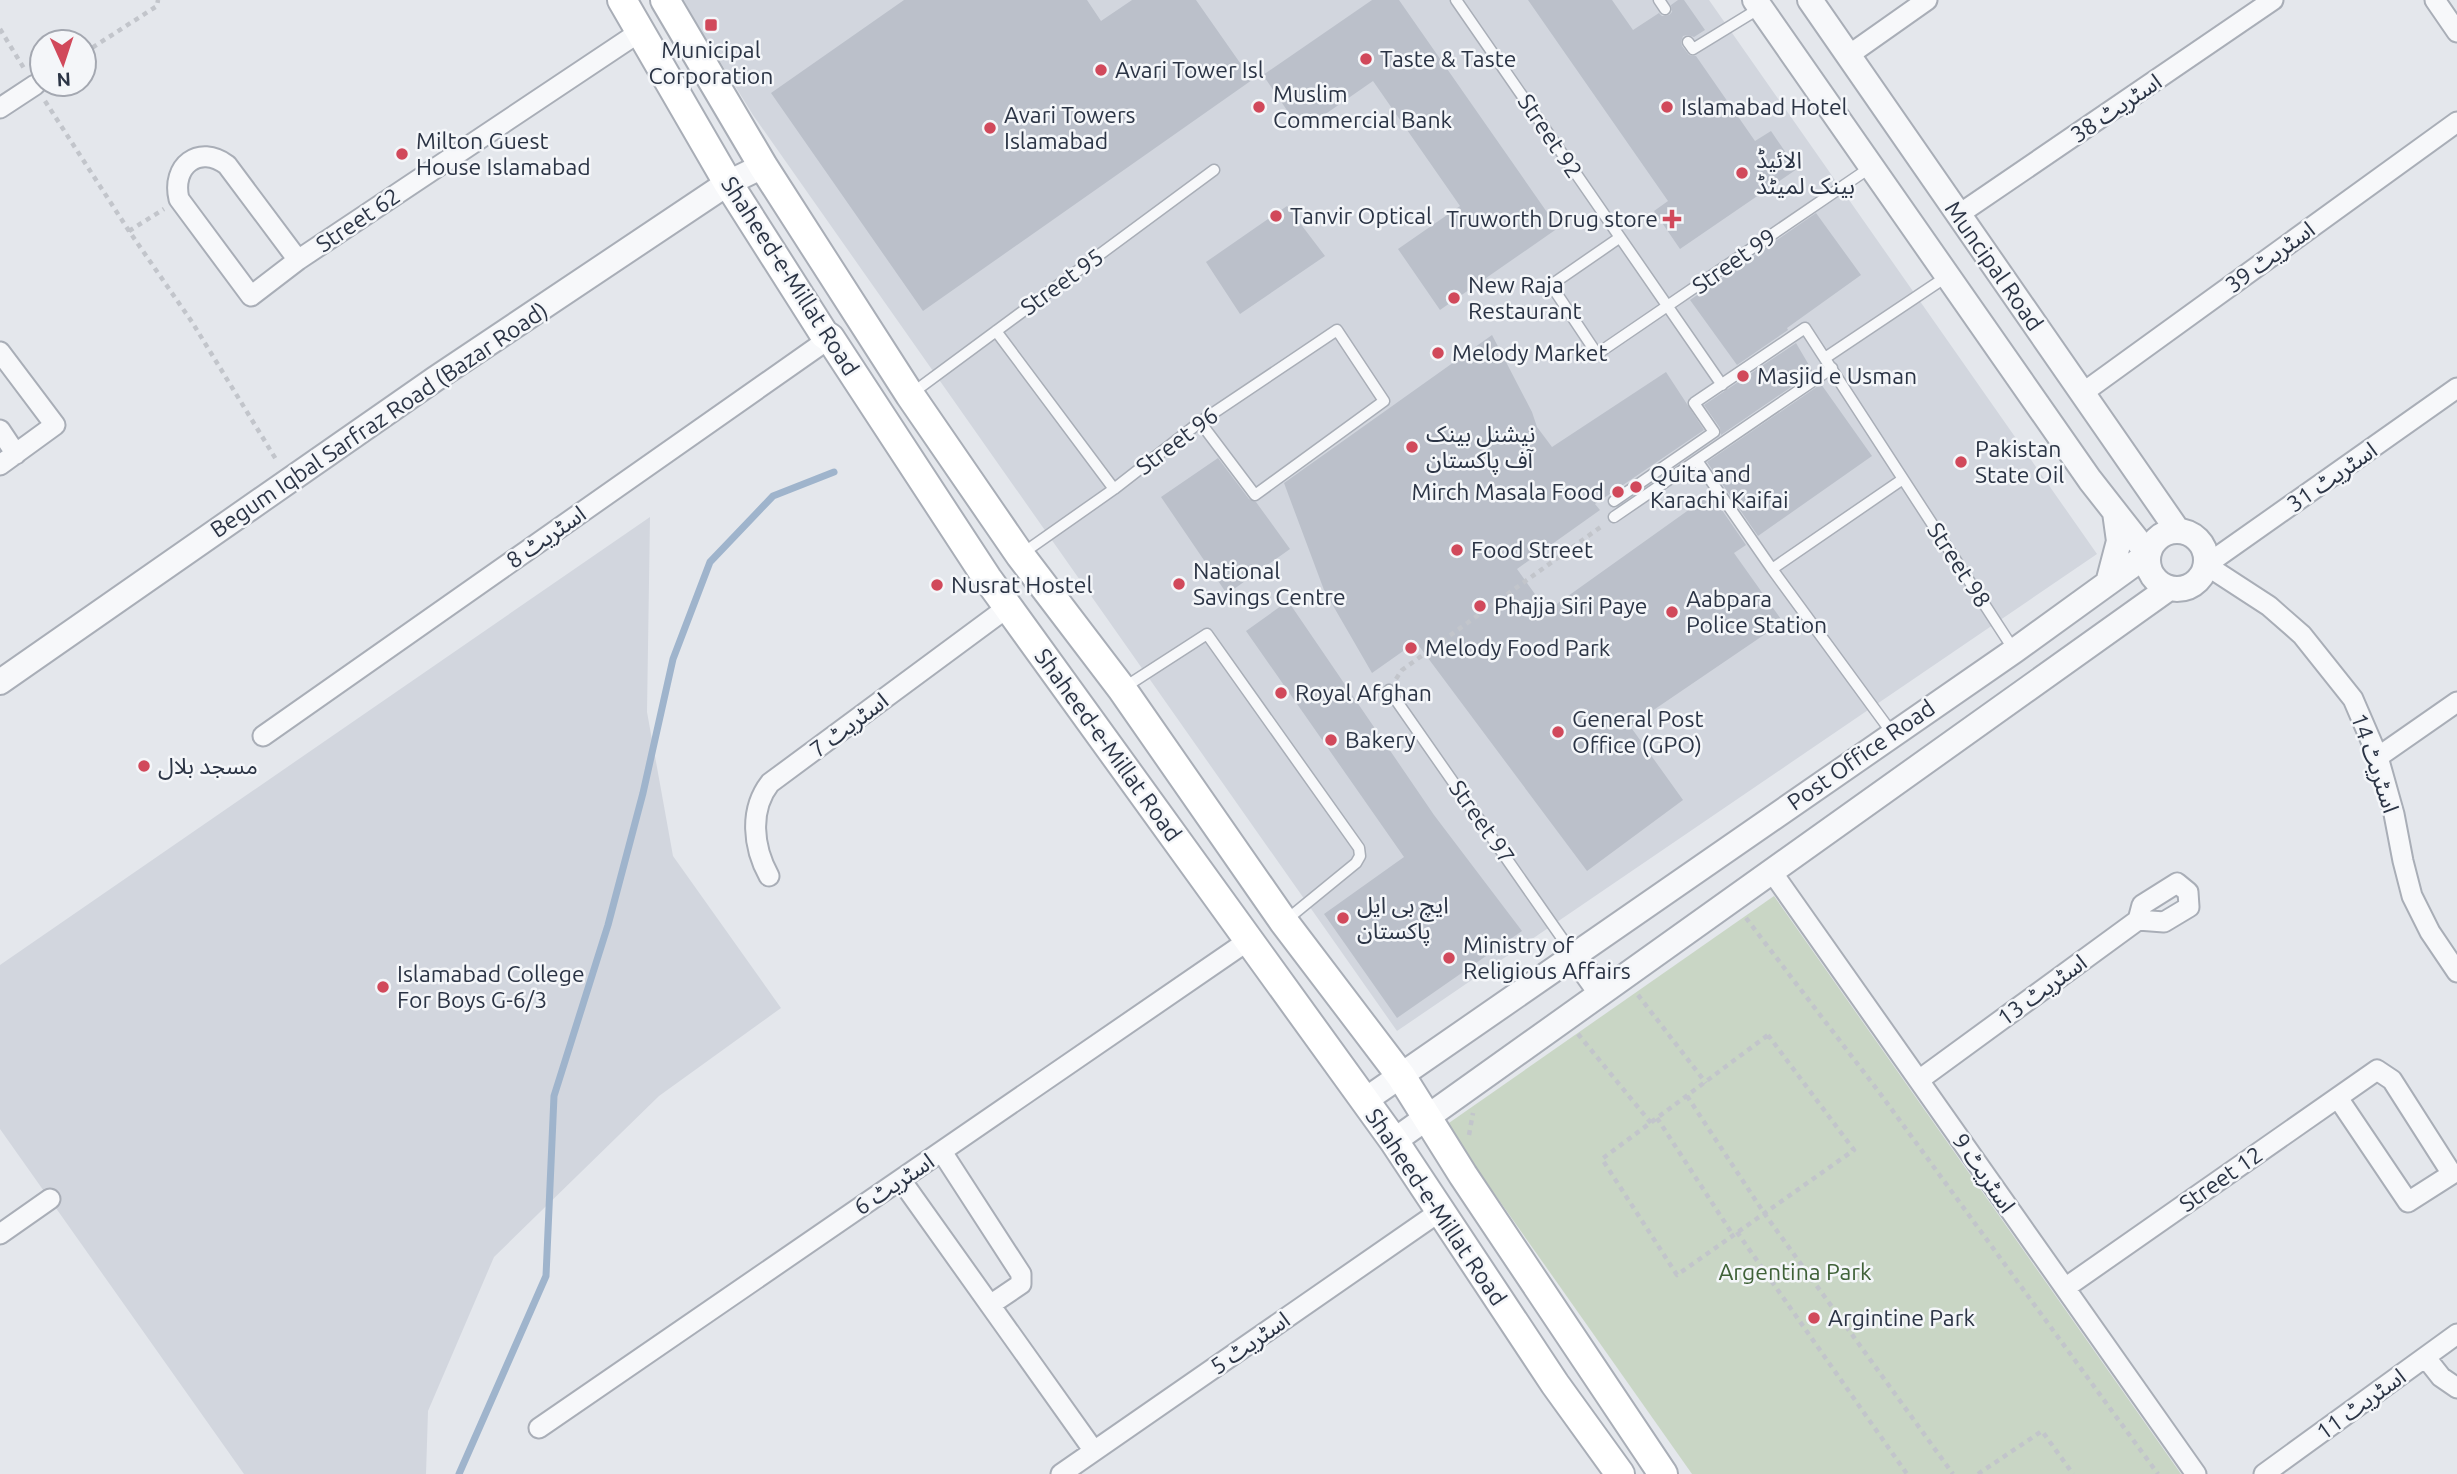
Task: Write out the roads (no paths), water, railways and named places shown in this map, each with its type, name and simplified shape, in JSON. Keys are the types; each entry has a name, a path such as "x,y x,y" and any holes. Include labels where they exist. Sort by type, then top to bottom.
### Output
{"main road":[{"name":"Shaheed-e-Millat Road","path":"622,0 729,183 824,334 830,338 987,579 1394,1141 1555,1384 1620,1474"},
{"name":"Shaheed-e-Millat Road","path":"665,0 763,166 910,395 1020,555 1122,690 1284,922 1401,1076 1659,1472"},
{"path":"987,579 1020,555"}],"street":[{"name":"Muncipal Road","path":"1810,0 2178,531"},
{"path":"1849,55 1927,0"},
{"name":"اسٹریٹ 38","path":"1958,215 2273,0"},
{"path":"2442,2 2457,32"},
{"path":"1757,4 2090,480 2148,554"},
{"name":"Street 62","path":"298,260 227,164 220,159 200,157 185,164 178,175 176,187 179,199 251,296 298,260 641,31"},
{"path":"0,108 28,90"},
{"name":"اسٹریٹ 39","path":"2084,393 2457,122"},
{"name":"Begum Iqbal Sarfraz Road (Bazar Road)","path":"0,682 435,379 729,183 763,166"},
{"name":"اسٹریٹ 8","path":"263,736 830,338"},
{"path":"0,352 55,425 8,459 0,430"},
{"name":"اسٹریٹ 31","path":"2206,565 2457,388"},
{"path":"2108,583 2119,541 2114,511"},
{"path":"2178,531 2196,538 2203,546 2206,565 2197,582 2189,587 2169,588 2161,585 2150,572 2148,554 2162,535 2178,531"},
{"name":"Post Office Road","path":"1364,1101 2014,651 2148,554"},
{"name":"اسٹریٹ 14","path":"2206,565 2269,606 2302,635 2353,699 2378,757 2412,896 2430,932 2457,972"},
{"name":"Post Office Road","path":"1394,1141 1428,1116 1576,1027 1601,993 2169,588"},
{"name":"اسٹریٹ 7","path":"769,876 757,847 757,812 760,796 770,783 1008,607"},
{"path":"2378,757 2457,702"},
{"name":"اسٹریٹ 9","path":"1772,872 2196,1474"},
{"name":"اسٹریٹ 13","path":"1919,1080 2138,920 2142,905 2177,883 2188,892 2189,907 2164,922 2138,920"},
{"name":"اسٹریٹ 6","path":"539,1428 1249,940"},
{"path":"1574,955 1601,993"},
{"name":"Street 12","path":"2065,1288 2376,1070 2392,1080 2452,1174 2408,1202 2338,1098"},
{"path":"942,1152 1021,1274 1021,1284 990,1305"},
{"path":"901,1180 1094,1451"},
{"path":"0,1234 50,1199"},
{"name":"اسٹریٹ 5","path":"1062,1474 1439,1212"},
{"name":"اسٹریٹ 11","path":"2264,1474 2457,1334"},
{"path":"2426,1358 2441,1377 2457,1388"}],"lane":[{"name":"Street 92","path":"1456,0 1722,385"},
{"path":"1688,42 1693,49 1757,4"},
{"name":"Street 99","path":"1619,238 1551,285 1597,354 1871,166"},
{"name":"Street 95","path":"910,395 1214,170"},
{"path":"1825,358 1947,276"},
{"name":"Street 98","path":"1722,385 1805,328 2014,651"},
{"name":"Street 96","path":"1020,555 1114,489 1200,422 1336,330 1384,401 1255,495 1200,422"},
{"path":"996,331 1114,489"},
{"path":"1614,517 1832,368"},
{"path":"1614,500 1713,432 1694,403 1722,385"},
{"path":"1698,461 1772,569 1892,733"},
{"path":"1772,569 1903,479"},
{"path":"1122,690 1207,634 1359,848 1360,856 1356,863 1284,922"},
{"name":"Street 97","path":"1389,690 1574,955"}],"waterway":[{"path":"459,1474 546,1276 554,1096 608,925 643,793 673,659 710,562 773,496 834,472"}],"place":[{"name":"Municipal Corporation","path":"711,25"},
{"name":"Taste & Taste","path":"1366,59"},
{"name":"Avari Tower Isl","path":"1101,70"},
{"name":"Muslim Commercial Bank","path":"1259,107"},
{"name":"Islamabad Hotel","path":"1667,107"},
{"name":"Avari Towers Islamabad","path":"990,128"},
{"name":"Milton Guest House Islamabad","path":"402,154"},
{"name":"الائیڈ بینک لمیٹڈ","path":"1742,173"},
{"name":"Tanvir Optical","path":"1276,216"},
{"name":"Truworth Drug store","path":"1672,219"},
{"name":"New Raja Restaurant","path":"1454,298"},
{"name":"Melody Market","path":"1438,353"},
{"name":"Masjid e Usman","path":"1743,376"},
{"name":"نیشنل بینک آف پاکستان","path":"1412,447"},
{"name":"Pakistan State Oil","path":"1961,462"},
{"name":"Quita and Karachi Kaifai","path":"1636,487"},
{"name":"Mirch Masala Food","path":"1618,492"},
{"name":"Food Street","path":"1457,550"},
{"name":"National Savings Centre","path":"1179,584"},
{"name":"Nusrat Hostel","path":"937,585"},
{"name":"Phajja Siri Paye","path":"1480,606"},
{"name":"Aabpara Police Station","path":"1672,612"},
{"name":"Melody Food Park","path":"1411,648"},
{"name":"Royal Afghan","path":"1281,693"},
{"name":"General Post Office (GPO)","path":"1558,732"},
{"name":"Bakery","path":"1331,740"},
{"name":"مسجد بلال","path":"144,766"},
{"name":"ایچ بی ایل پاکستان","path":"1343,918"},
{"name":"Ministry of Religious Affairs","path":"1449,958"},
{"name":"Islamabad College For Boys G-6/3","path":"383,987"},
{"name":"Argintine Park","path":"1814,1318"}],"park label":[{"name":"Argentina Park","path":"1795,1272"}]}
